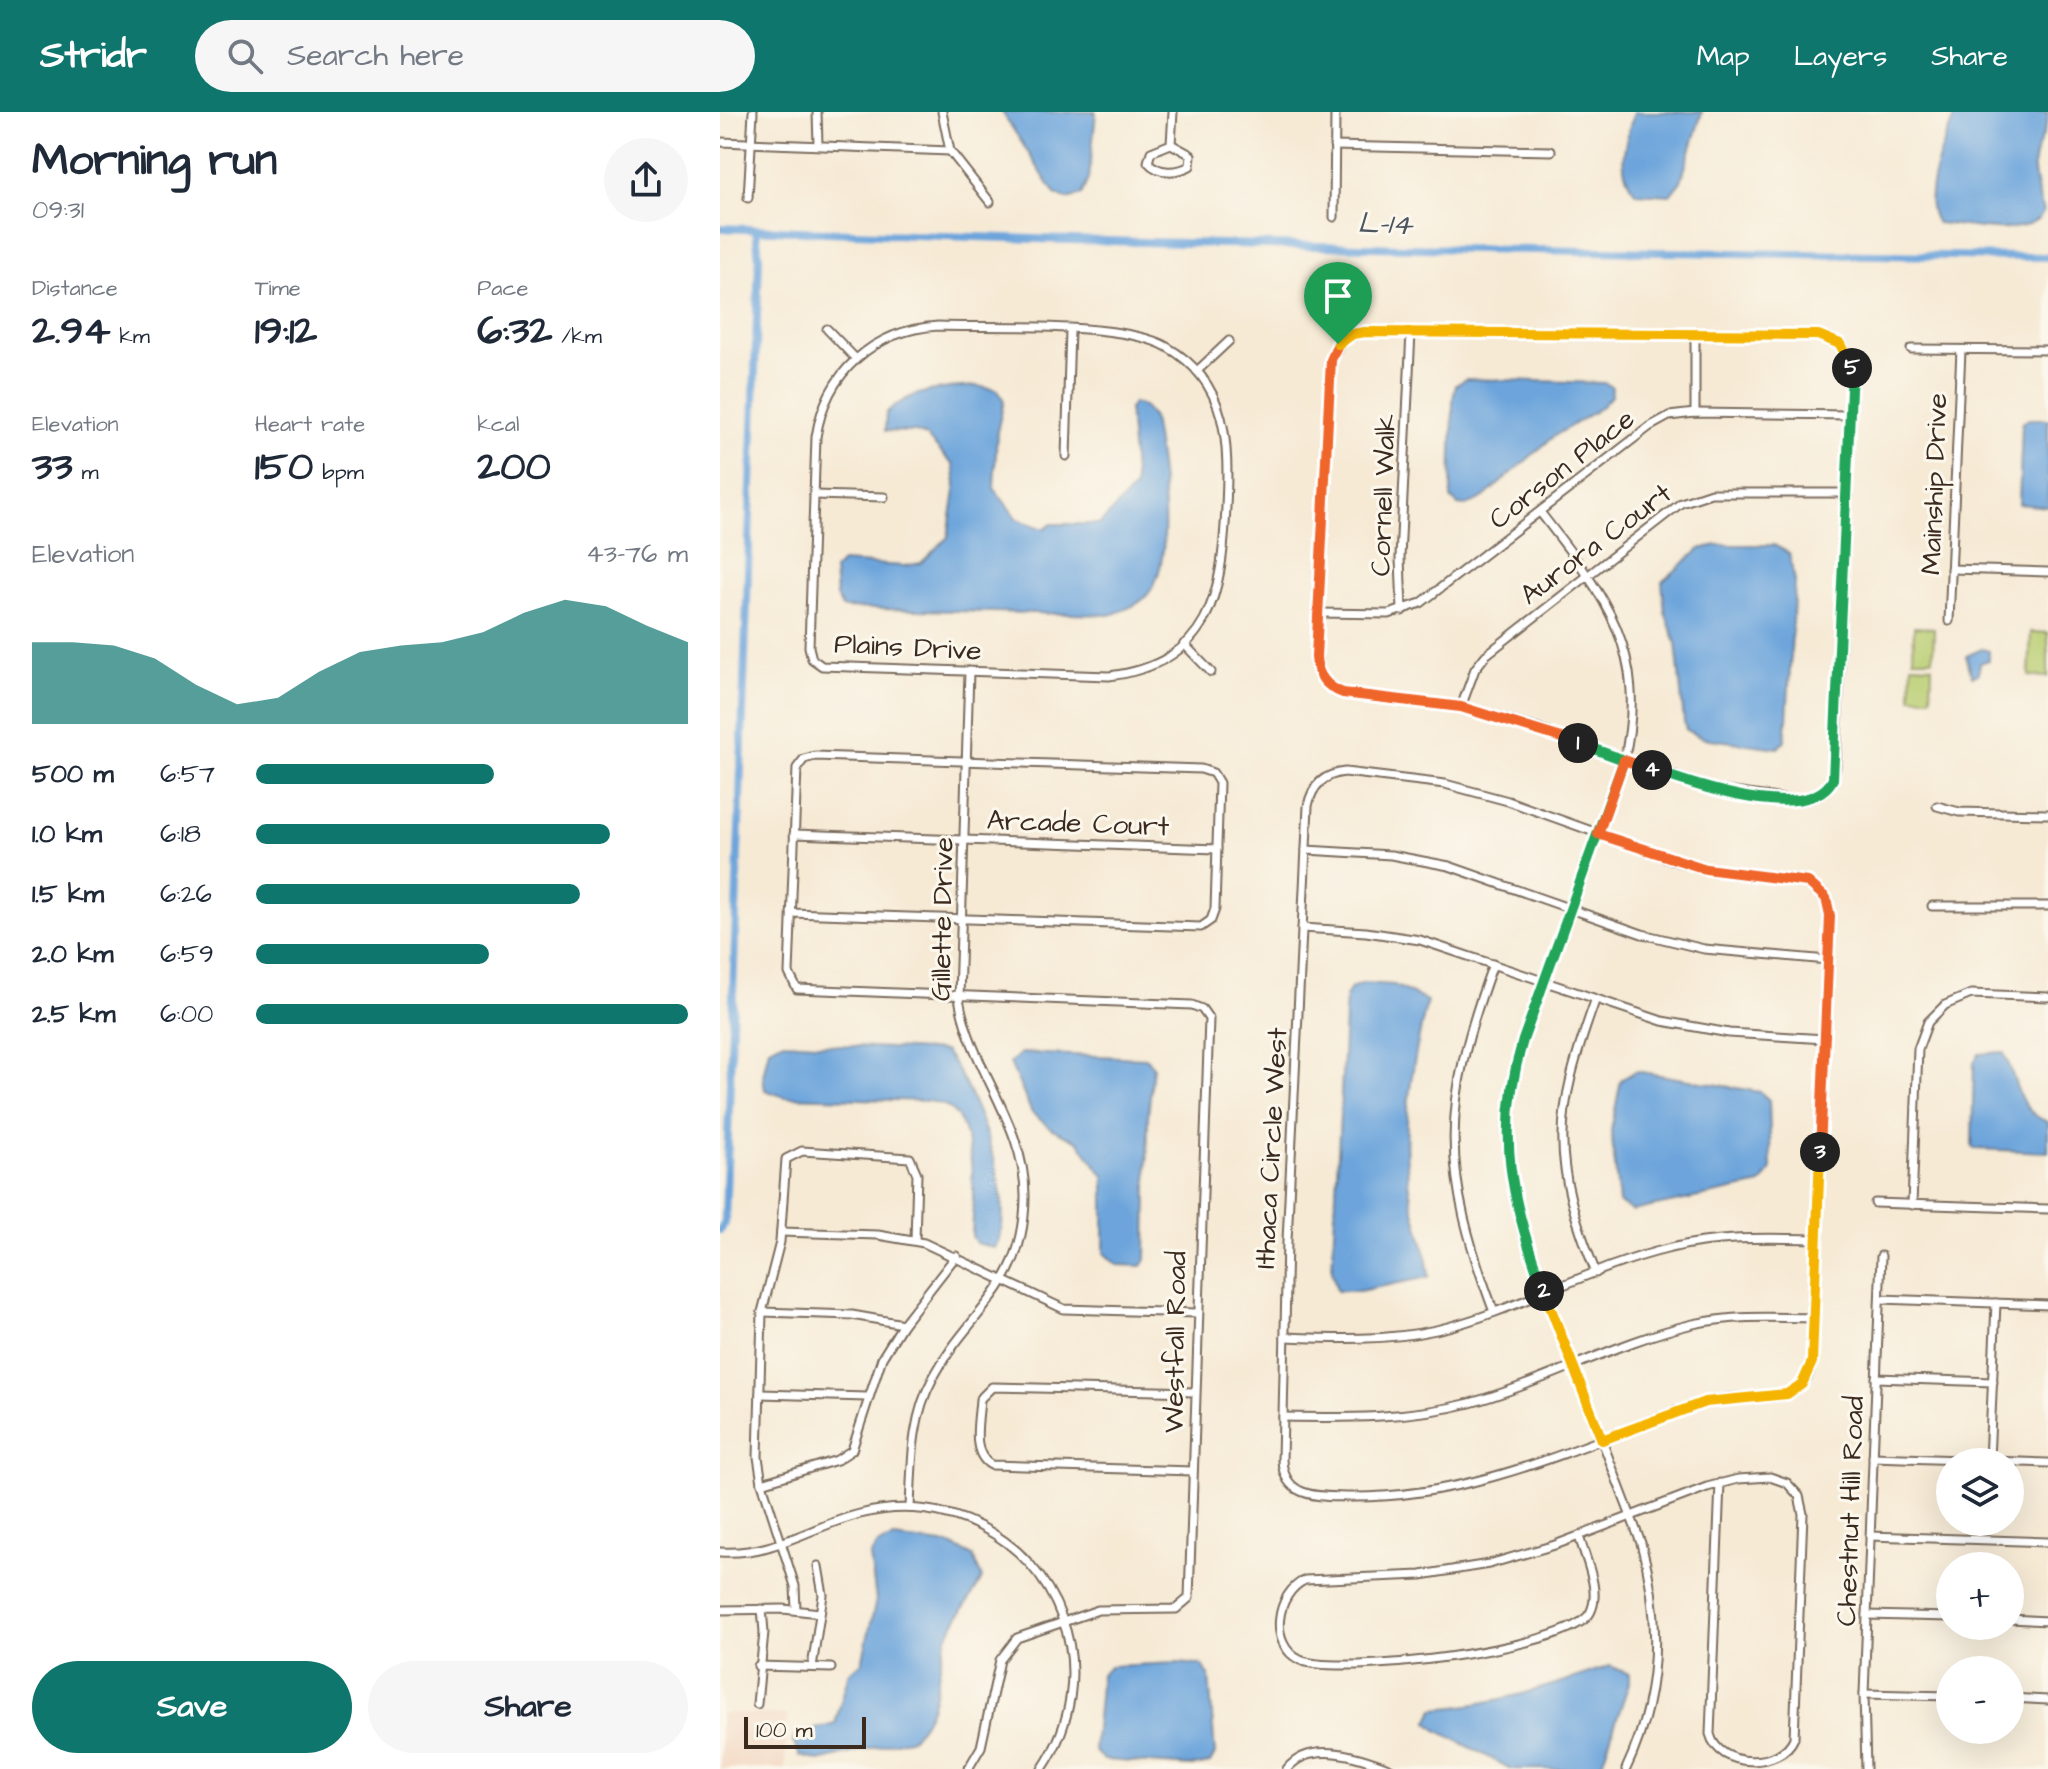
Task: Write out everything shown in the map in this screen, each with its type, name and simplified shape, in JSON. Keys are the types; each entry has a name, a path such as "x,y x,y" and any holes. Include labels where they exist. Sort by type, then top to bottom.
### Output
{"street":[{"path":"748,198 753,112"},
{"path":"817,112 818,145"},
{"path":"942,112 950,151 990,202"},
{"path":"1171,144 1173,112"},
{"path":"1334,217 1335,112"},
{"path":"720,142 950,151"},
{"path":"1171,144 1191,155 1190,166 1168,171 1152,167 1148,162 1151,152 1171,144"},
{"path":"1334,146 1551,151"},
{"name":"Plains Drive","path":"921,327 1070,330 1119,332 1167,348 1197,371 1219,406 1229,456 1220,583 1208,614 1184,644 1148,667 1109,676 822,666 812,659 809,647 816,437 822,409 837,378 855,358 878,341 921,327"},
{"path":"827,329 855,358"},
{"path":"1066,456 1070,330"},
{"path":"1411,332 1830,338 1845,349 1850,360 1850,415 1836,767 1827,789 1806,800 1751,797 1686,782 1530,726 1461,707 1343,693 1323,680 1316,663 1332,354 1338,344 1353,334 1411,332"},
{"name":"Cornell Walk","path":"1402,611 1400,558 1411,332"},
{"path":"1695,334 1695,413"},
{"path":"1197,371 1229,341"},
{"path":"1911,349 2048,350"},
{"name":"Mainship Drive","path":"1949,621 1961,350"},
{"name":"Corson Place","path":"1318,613 1375,615 1402,611 1433,596 1649,427 1669,416 1695,413 1850,415"},
{"name":"Aurora Court","path":"1461,707 1482,659 1693,496 1711,493 1847,493"},
{"path":"814,495 884,497"},
{"path":"1540,512 1588,575 1617,623 1629,666 1632,717 1624,760 1516,1063 1507,1135 1517,1213 1631,1516 1652,1591 1655,1657 1642,1728 1626,1769"},
{"path":"1951,569 2048,572"},
{"path":"1184,644 1211,672"},
{"name":"Gillette Drive","path":"910,1508 913,1445 924,1398 943,1361 1004,1281 1023,1221 1023,1172 1008,1119 965,1028 959,998 969,671"},
{"path":"791,913 1201,927 1211,920 1215,909 1219,783 1207,770 809,756 797,768 794,834 791,913 789,973 793,984 802,991 959,998"},
{"name":"Ithaca Circle West","path":"1339,773 1382,775 1456,787 1598,834 1706,869 1802,880 1823,893 1830,910 1811,1368 1793,1392 1705,1402 1515,1472 1449,1488 1385,1496 1316,1496 1294,1488 1284,1473 1283,1417 1302,928 1311,794 1322,779 1339,773"},
{"path":"1937,806 1959,812 2048,814"},
{"name":"Arcade Court","path":"794,834 1217,849"},
{"path":"1306,850 1420,860 1478,875 1642,934 1704,949 1828,960"},
{"path":"1932,906 2048,906"},
{"path":"1302,928 1393,935 1493,964 1595,1001 1695,1028 1825,1039"},
{"path":"1493,964 1459,1073 1453,1151 1465,1229 1494,1312"},
{"path":"1912,1205 1918,1049 1928,1022 1945,1005 1971,994 2048,997"},
{"name":"Westfall Road","path":"959,998 1192,1005 1206,1014 1209,1025 1190,1592 1186,1603 1176,1609 1104,1609 1022,1635 1005,1651 981,1747 968,1769"},
{"path":"1595,1001 1569,1076 1562,1141 1567,1190 1596,1273"},
{"path":"796,1610 795,1586 762,1483 758,1457 762,1312 781,1232 784,1164 791,1155 802,1151 905,1156 914,1163 917,1174 915,1240"},
{"path":"1875,1203 2048,1209"},
{"path":"781,1232 878,1235 915,1240 956,1256 1064,1309 1197,1313"},
{"path":"1285,1337 1355,1339 1409,1335 1494,1312 1646,1255 1699,1242 1760,1237 1817,1239"},
{"path":"762,1483 847,1454 858,1440 867,1397 882,1358 903,1324 956,1256"},
{"name":"Chestnut Hill Road","path":"1866,1769 1864,1694 1881,1256"},
{"path":"1880,1299 2048,1305"},
{"path":"1990,1448 1996,1303"},
{"path":"762,1312 852,1315 903,1324"},
{"path":"1283,1417 1373,1418 1432,1411 1503,1393 1695,1323 1738,1317 1813,1318"},
{"path":"1876,1378 1993,1382"},
{"path":"1193,1471 991,1465 981,1458 978,1447 980,1399 992,1387 1195,1392"},
{"path":"760,1394 867,1397"},
{"path":"1873,1457 1936,1459"},
{"path":"2024,1462 2048,1463"},
{"path":"1579,1536 1594,1597 1589,1615 1570,1629 1493,1650 1388,1663 1308,1662 1292,1654 1282,1639 1283,1600 1305,1580 1387,1578 1455,1570 1522,1555 1720,1483 1776,1478 1792,1487 1803,1508 1794,1738 1780,1759 1763,1765 1737,1764 1726,1759 1713,1746 1710,1734 1720,1483"},
{"path":"720,1552 755,1551 782,1545 858,1514 910,1508 961,1517 1002,1538 1044,1581 1063,1621 1070,1650 1071,1690 1063,1729 1042,1769"},
{"path":"1870,1536 2048,1542"},
{"path":"812,1667 822,1584 818,1566"},
{"path":"757,1704 758,1666 764,1632 762,1609"},
{"path":"720,1610 820,1613"},
{"path":"1867,1615 1936,1617"},
{"path":"2024,1620 2048,1621"},
{"path":"758,1666 831,1668"},
{"path":"1864,1694 1936,1696"},
{"path":"2024,1699 2048,1700"},
{"path":"1287,1769 1303,1755 1325,1752 1391,1769"}],"shaded area":[{"path":"720,1713 787,1715 785,1769 720,1769"}],"green space":[{"path":"1914,627 1934,628 1933,659 1913,659"},
{"path":"2031,632 2048,633 2048,677 2029,676"},
{"path":"1912,665 1932,666 1931,698 1911,697"}],"water":[{"path":"1002,112 1096,112 1089,179 1082,195 1067,199 1055,194"},
{"path":"1634,112 1702,112 1681,181 1670,195 1636,193 1629,184 1624,154"},
{"path":"1956,112 2048,112 2034,161 2043,213 2034,221 2009,229 1937,223 1932,212 1932,184"},
{"path":"1466,379 1605,383 1612,387 1611,396 1600,408 1553,437 1484,497 1466,506 1458,505 1451,498 1453,399 1456,385"},
{"path":"976,386 998,390 1004,401 997,432 994,488 1017,519 1044,529 1052,524 1100,524 1135,487 1129,409 1133,403 1143,406 1153,418 1162,483 1164,534 1157,578 1140,602 1110,615 842,608 836,596 834,570 842,562 904,566 921,563 948,537 956,484 953,465 926,436 916,432 885,431 886,413 917,394"},
{"path":"2029,419 2048,419 2048,507 2019,504 2022,423"},
{"path":"1717,545 1774,545 1789,553 1795,581 1787,721 1785,740 1778,748 1702,738 1686,730 1676,643 1665,612 1662,582 1700,549"},
{"path":"1982,649 1989,651 1989,660 1980,663 1978,674 1972,676 1966,656"},
{"path":"1364,983 1394,985 1427,1001 1417,1045 1406,1135 1410,1192 1429,1277 1359,1291 1337,1291 1332,1271 1346,997 1351,988"},
{"path":"782,1042 944,1051 980,1117 998,1178 1001,1230 994,1248 976,1243 972,1236 973,1187 969,1148 957,1117 948,1107 929,1101 785,1097 765,1090 763,1076 769,1048"},
{"path":"2003,1052 2023,1101 2037,1117 2048,1122 2048,1152 1974,1149 1972,1145 1974,1062 1979,1054"},
{"path":"1021,1053 1146,1058 1153,1066 1148,1117 1146,1259 1142,1266 1117,1265 1104,1253 1104,1176 1078,1141 1052,1129 1032,1113 1010,1063"},
{"path":"1636,1071 1760,1092 1769,1100 1771,1170 1761,1184 1632,1211 1619,1203 1611,1130 1621,1080"},
{"path":"894,1538 951,1545 973,1556 982,1578 947,1638 929,1713 912,1738 819,1761 800,1756 793,1742 796,1734 835,1724 849,1672 862,1663 876,1600 870,1556 878,1544"},
{"path":"1202,1665 1209,1675 1215,1754 1210,1763 1193,1766 1104,1760 1094,1751 1101,1674 1110,1666"},
{"path":"1610,1666 1629,1674 1629,1683 1600,1769 1511,1769 1437,1730 1428,1722 1434,1709 1501,1699"}],"waterway":[{"name":"L-14","path":"720,228 1218,244 2048,257"},
{"path":"720,1230 725,1222 759,259 756,230"}],"route":[{"path":"1338,344 1331,360 1316,657 1317,669 1323,680 1343,693 1427,701 1497,716 1624,760 1523,1040 1511,1087 1507,1135 1512,1189 1524,1236 1602,1440 1705,1402 1787,1394 1802,1384 1812,1362 1830,916 1828,904 1823,893 1802,880 1706,869 1598,834 1624,760 1686,782 1738,795 1765,798 1811,799 1822,793 1833,779 1836,767 1852,372 1848,354 1836,341 1818,335 1359,332 1338,344"}]}
